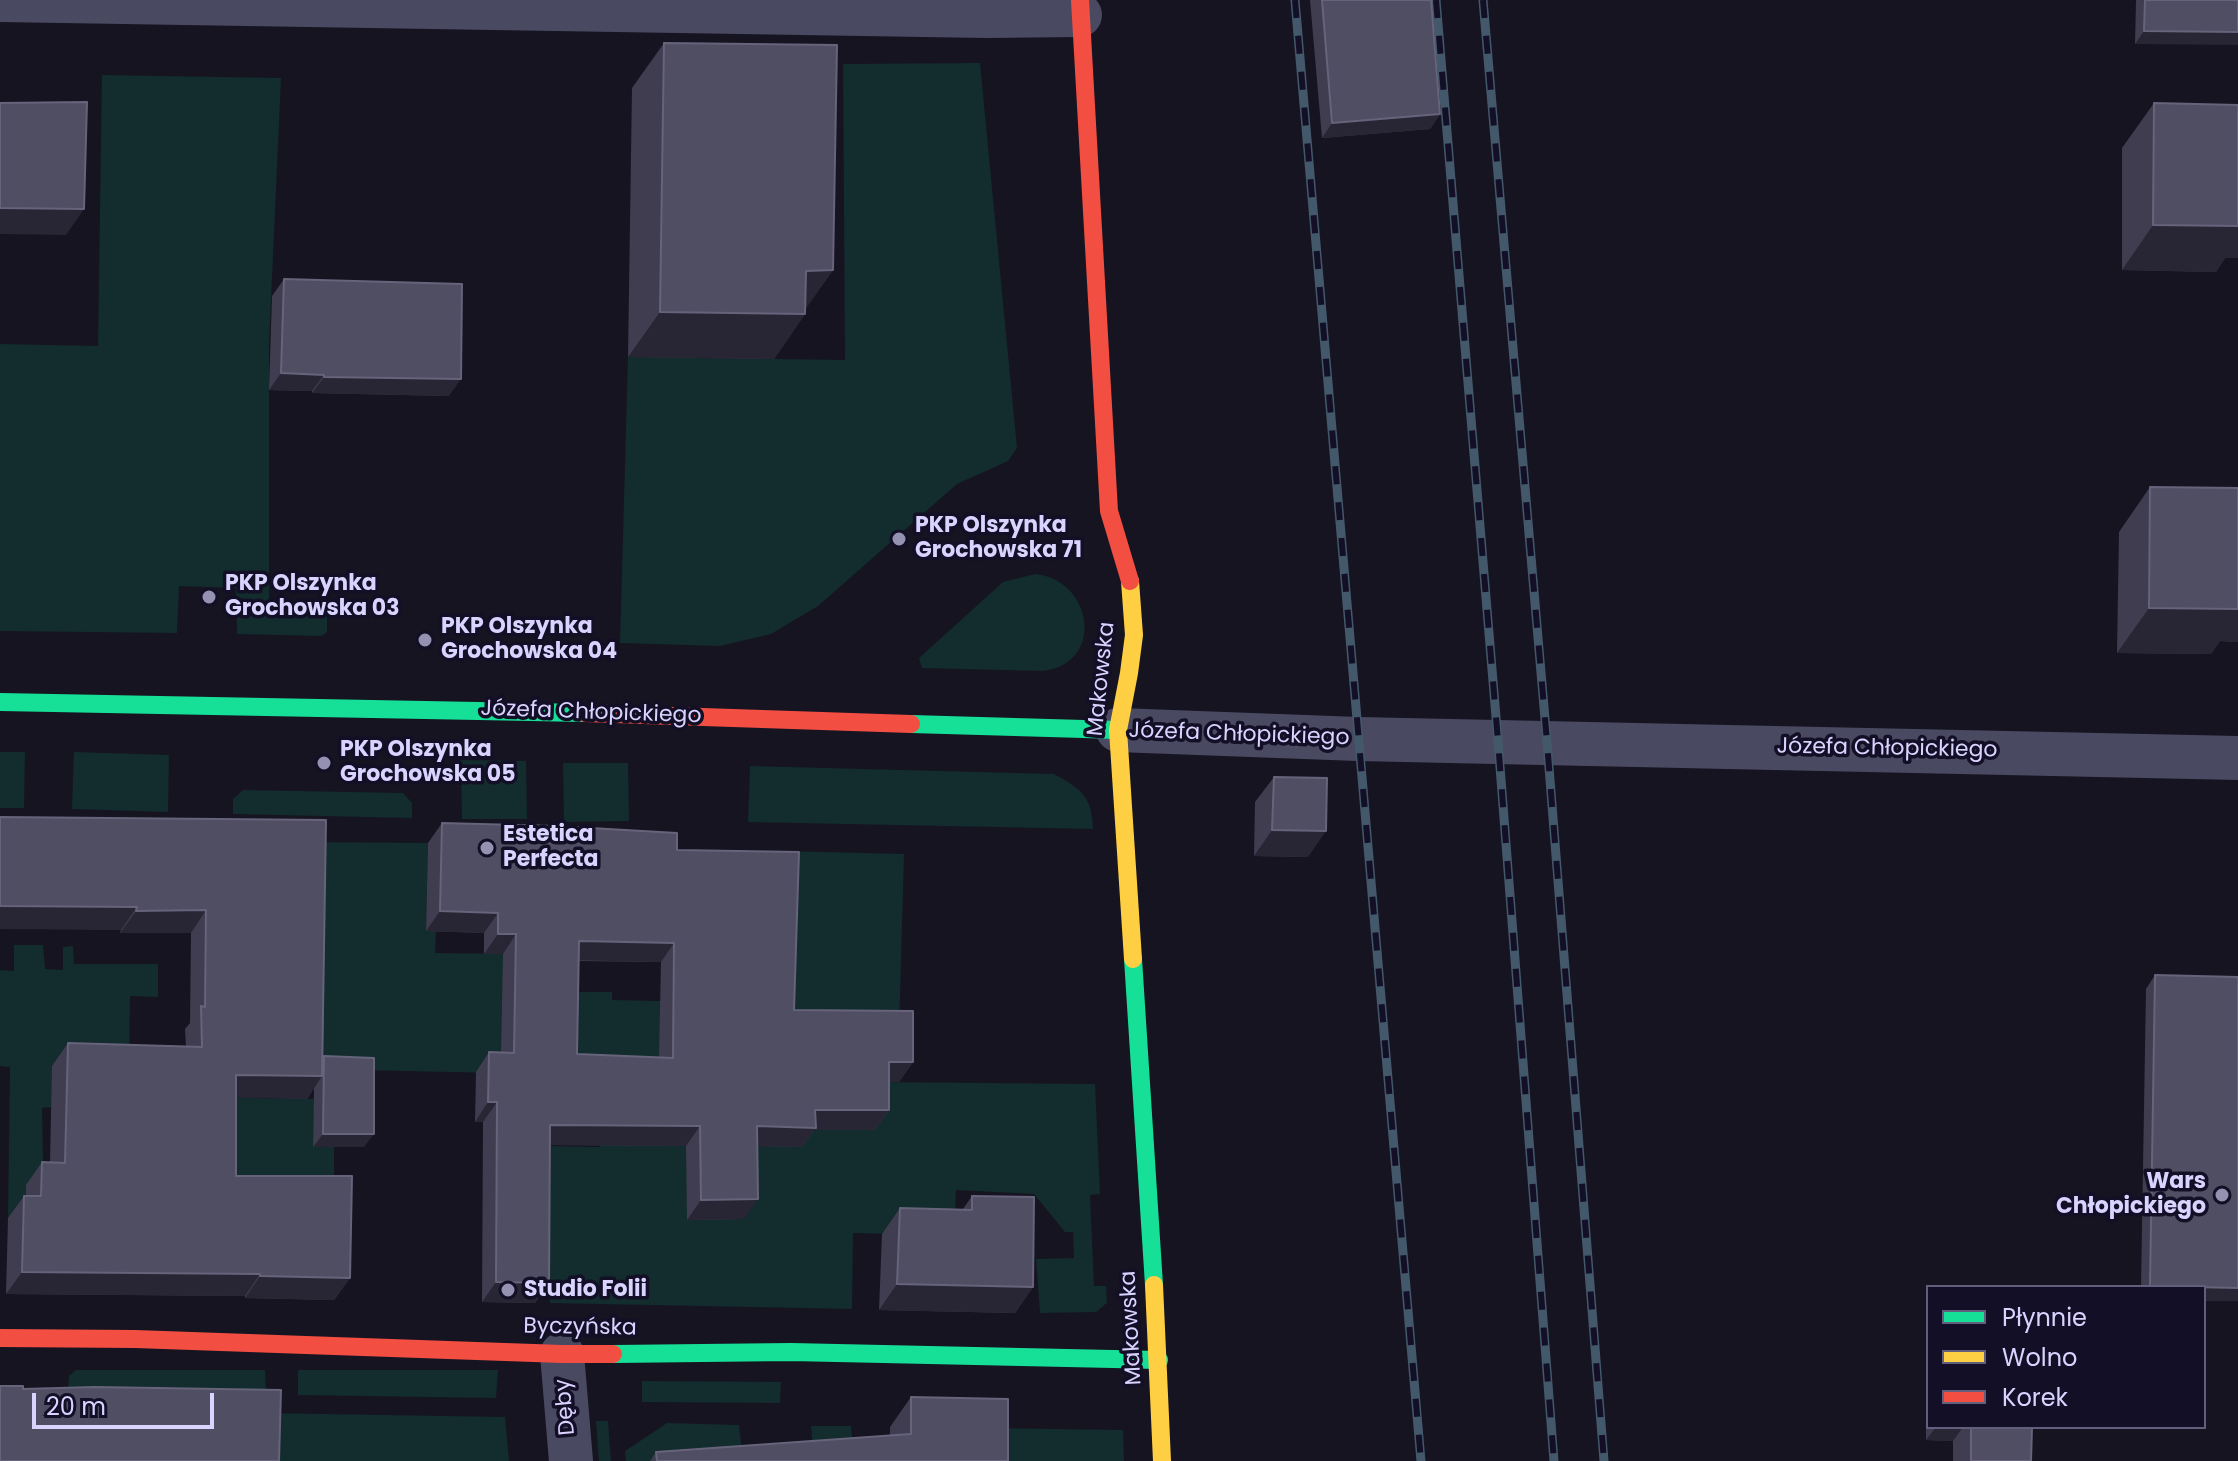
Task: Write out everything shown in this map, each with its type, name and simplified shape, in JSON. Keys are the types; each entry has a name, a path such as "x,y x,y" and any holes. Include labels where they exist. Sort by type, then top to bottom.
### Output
{"street":[{"path":"0,0 970,16 1080,8"},
{"name":"Makowska","path":"1080,8 1109,511 1129,578 1133,615 1132,666 1118,730 1159,1360 1162,1461"},
{"name":"Józefa Chłopickiego","path":"0,702 498,710 1358,739 2238,758"},
{"name":"Byczyńska","path":"0,1338 135,1339 562,1354 791,1352 1159,1360"},
{"name":"Dęby","path":"562,1354 571,1461"}],"green space":[{"path":"980,63 1017,448 1008,461 957,484 818,606 771,634 720,646 620,643 628,357 845,360 843,64"},
{"path":"102,75 281,78 269,345 269,610 327,613 327,632 322,636 237,634 236,588 179,586 177,633 0,631 0,344 98,346"},
{"path":"1035,574 1055,580 1070,591 1080,605 1084,622 1083,639 1076,654 1063,665 1043,671 922,668 919,658 1003,582"},
{"path":"0,752 25,752 24,808 0,808"},
{"path":"74,752 169,755 168,812 72,809"},
{"path":"461,760 526,761 527,819 462,819"},
{"path":"563,763 628,763 629,821 564,822"},
{"path":"750,766 1054,774 1084,795 1093,829 748,822"},
{"path":"243,790 403,793 412,803 412,818 233,814 233,799"},
{"path":"310,842 428,843 426,931 436,931 435,953 514,954 500,1073 307,1069"},
{"path":"784,851 904,854 899,1031 781,1045"},
{"path":"14,945 43,945 45,969 63,970 63,947 73,946 74,964 158,964 158,997 130,996 129,1068 246,1098 314,1099 313,1147 334,1147 334,1177 274,1204 51,1107 42,1108 43,1161 72,1194 26,1219 8,1218 10,1067 0,1066 0,970 14,971"},
{"path":"545,992 612,992 612,1000 661,1001 659,1077 563,1074"},
{"path":"875,1082 1095,1084 1100,1194 1090,1195 1094,1286 1106,1286 1107,1303 1096,1312 1040,1313 1036,1259 1074,1258 1073,1232 1065,1232 1034,1194 956,1190 954,1235 853,1233 852,1309 550,1303 548,1146 600,1147 600,1123 801,1147 801,1130"},
{"path":"76,1370 265,1370 266,1394 68,1391 69,1376"},
{"path":"298,1370 498,1370 496,1398 298,1395"},
{"path":"642,1381 781,1382 780,1403 642,1402"},
{"path":"264,1413 505,1417 509,1461 264,1461"},
{"path":"596,1421 608,1421 611,1461 599,1461"},
{"path":"667,1423 739,1425 743,1461 626,1461 625,1451"},
{"path":"811,1426 851,1426 854,1461 814,1461"},
{"path":"988,1428 1123,1430 1124,1461 988,1461"}],"building":[{"path":"1322,0 1431,0 1440,114 1332,123"},
{"path":"2145,0 2238,0 2238,32 2144,31"},
{"path":"664,43 837,45 833,270 806,271 805,314 660,312"},
{"path":"87,102 84,209 0,208 0,103"},
{"path":"2154,103 2238,105 2238,226 2153,225"},
{"path":"284,279 462,284 461,379 324,377 281,373"},
{"path":"2150,487 2238,488 2238,609 2149,608"},
{"path":"1274,777 1327,778 1326,831 1272,830"},
{"path":"0,817 326,820 322,1076 236,1075 236,1176 352,1176 350,1278 22,1272 24,1196 41,1196 42,1162 65,1163 68,1043 202,1047 206,910 0,906"},
{"path":"442,823 677,833 677,850 799,852 794,1010 913,1011 913,1062 889,1062 889,1110 815,1110 816,1128 757,1126 758,1199 701,1200 700,1126 550,1125 549,1283 496,1282 497,1102 488,1102 489,1052 514,1053 516,934 498,934 498,913 440,911","holes":["579,941 674,943 673,1058 577,1054"]},
{"path":"2155,975 2238,977 2238,1288 2150,1285"},
{"path":"324,1056 374,1058 374,1134 323,1134"},
{"path":"972,1196 1034,1197 1033,1287 897,1284 900,1208 972,1210"},
{"path":"0,1386 23,1386 23,1389 281,1390 279,1461 0,1461"},
{"path":"911,1397 1008,1399 1008,1461 657,1461 656,1452 911,1434"},
{"path":"1971,1429 2032,1429 2031,1461 1971,1461"}],"railway":[{"path":"1295,0 1421,1461"},
{"path":"1436,0 1554,1461"},
{"path":"1483,0 1547,742 1604,1461"}],"traffic: fast":[{"path":"0,702 584,713"},
{"path":"911,724 1118,730"},
{"path":"1133,959 1154,1285"},
{"path":"613,1354 791,1352 1159,1360"}],"traffic: slow":[{"path":"1130,581 1134,635 1118,730 1133,959"},
{"path":"1154,1285 1162,1461"}],"traffic: jam":[{"path":"1080,0 1109,511 1130,581"},
{"path":"584,713 911,724"},
{"path":"0,1338 135,1339 613,1354"}],"place":[{"name":"PKP Olszynka Grochowska 71","path":"899,539"},
{"name":"PKP Olszynka Grochowska 03","path":"209,597"},
{"name":"PKP Olszynka Grochowska 04","path":"425,640"},
{"name":"PKP Olszynka Grochowska 05","path":"324,763"},
{"name":"Estetica Perfecta","path":"487,848"},
{"name":"Wars Chłopickiego","path":"2222,1195"},
{"name":"Studio Folii","path":"508,1290"}]}
